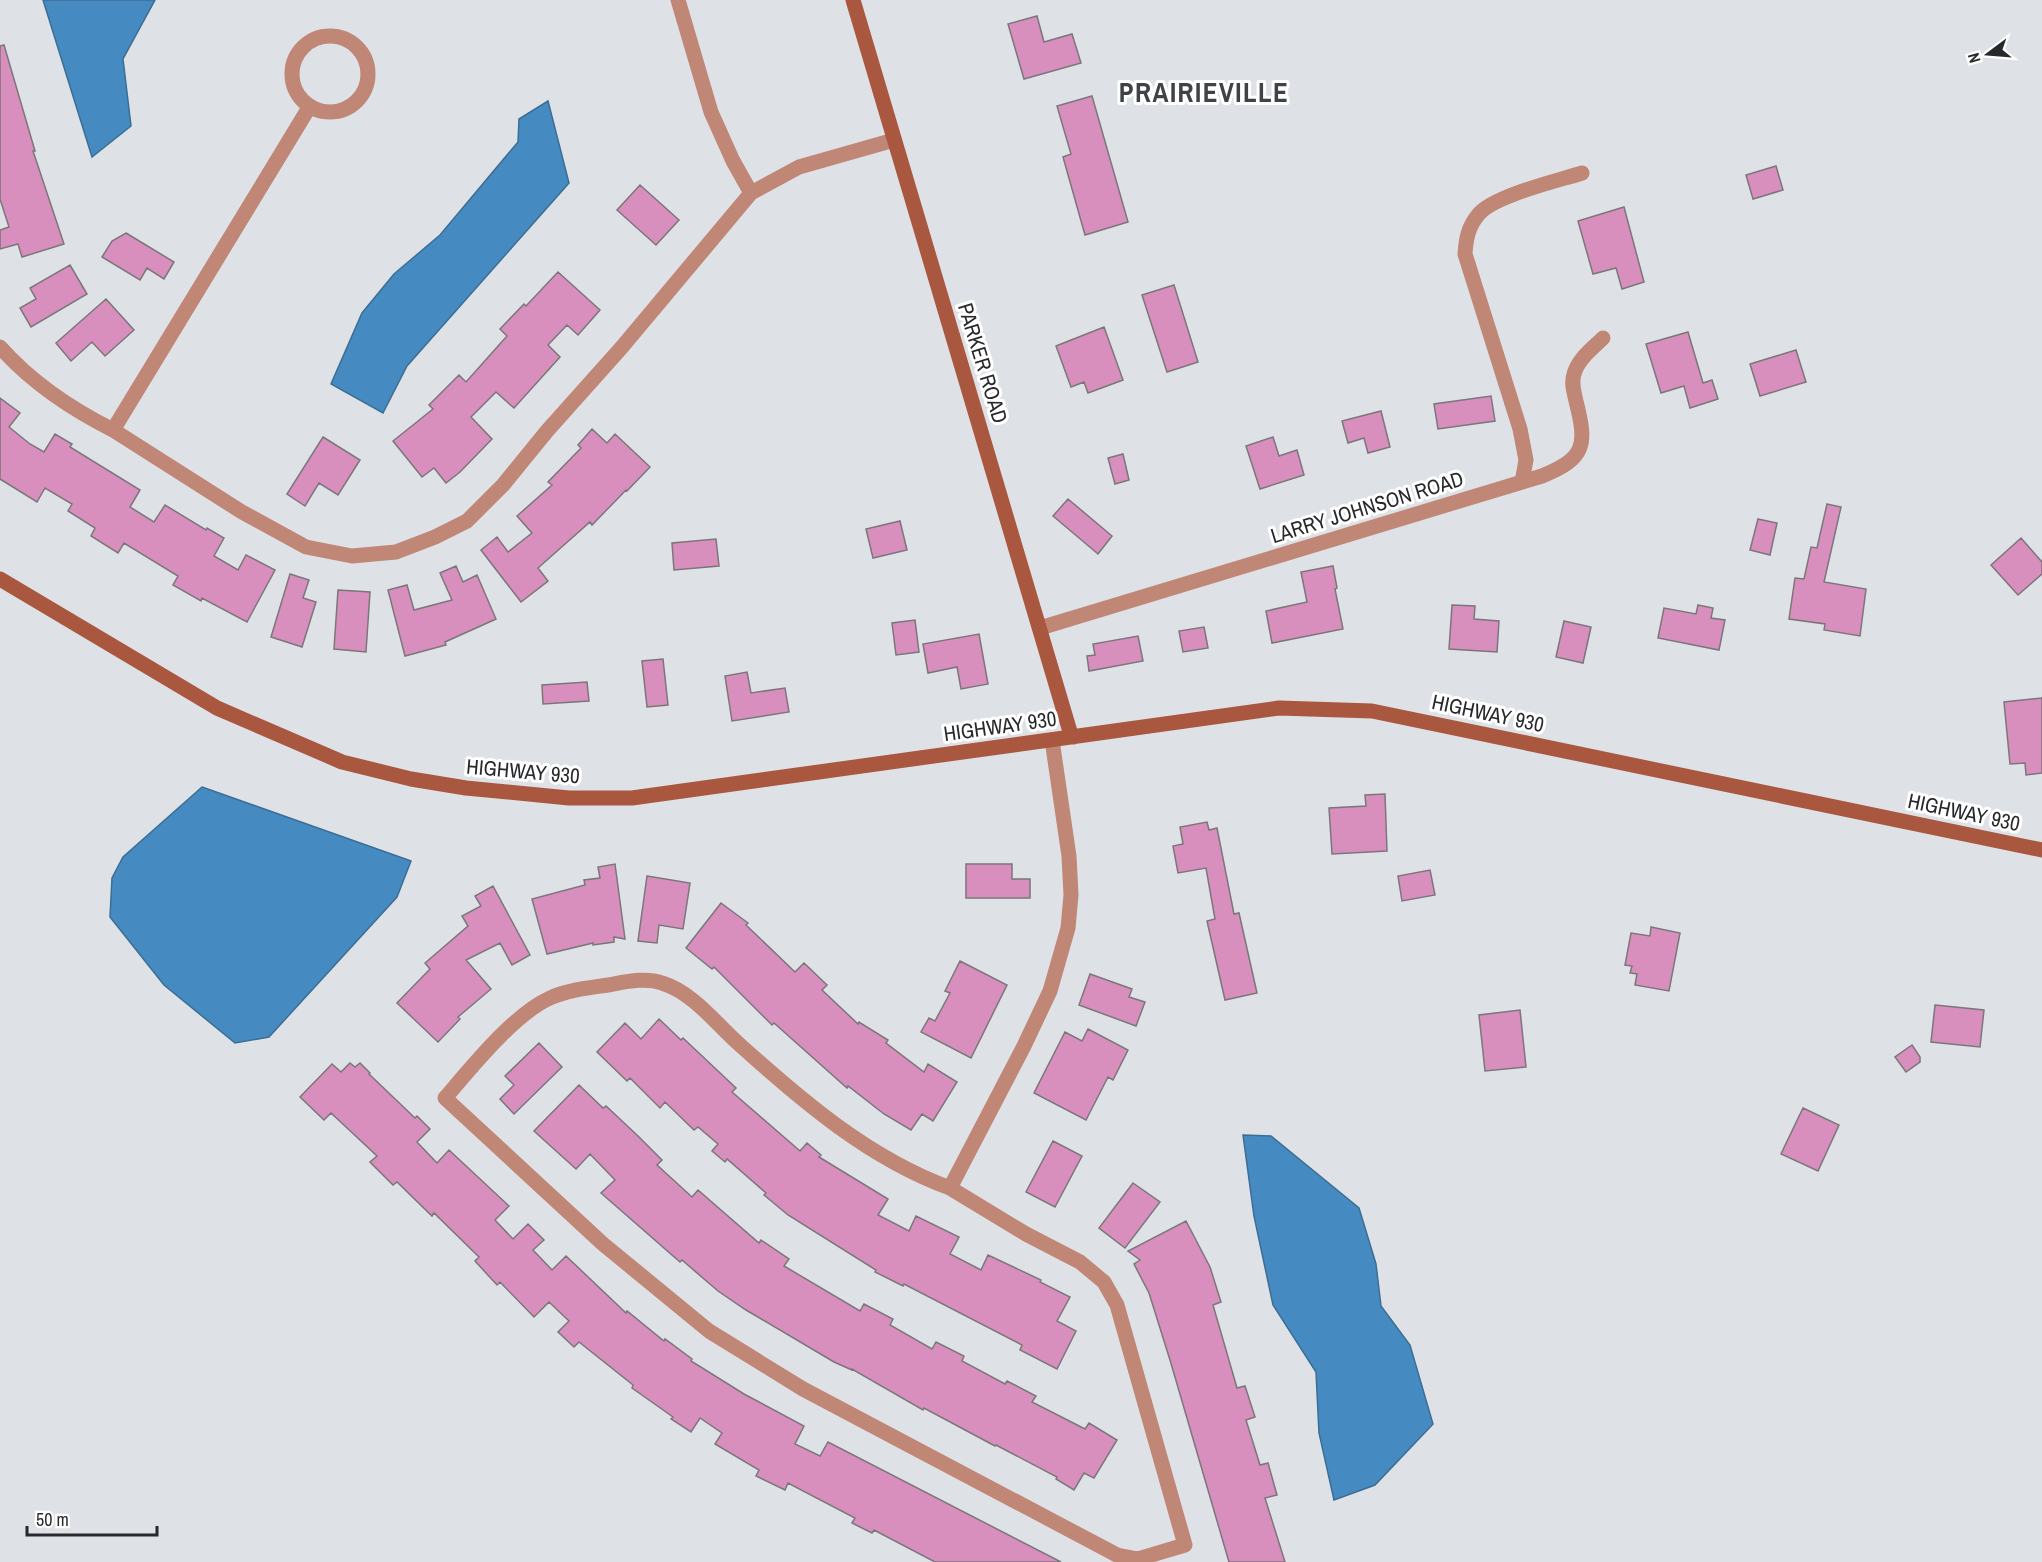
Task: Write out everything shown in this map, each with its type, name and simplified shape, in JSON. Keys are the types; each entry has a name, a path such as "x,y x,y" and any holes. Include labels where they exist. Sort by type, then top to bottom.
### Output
{"street":[{"path":"678,0 711,112 751,194"},
{"name":"PARKER ROAD","path":"853,0 1071,735 1074,737"},
{"path":"330,35 342,37 353,43 362,52 367,64 368,77 365,89 352,104 335,112 322,111 310,106 295,88 292,76 293,64 298,52 306,43 318,37 330,35"},
{"path":"113,430 170,340 310,106"},
{"path":"0,347 20,370 74,410 113,430 242,512 306,547 352,556 396,552 435,537 467,521 503,485 751,194 800,167 894,140"},
{"path":"1522,482 1526,460 1520,429 1465,254 1467,233 1479,213 1501,199 1582,173"},
{"name":"LARRY JOHNSON ROAD","path":"1040,628 1562,468 1579,453 1582,427 1573,388 1573,375 1579,362 1603,338"},
{"name":"HIGHWAY 930","path":"0,579 217,708 278,736 342,762 411,779 466,788 569,798 632,798 1279,708 1372,711 2042,850"},
{"path":"950,1188 1050,991 1068,928 1071,894 1069,856 1052,740"},
{"path":"627,982 661,982 690,998 802,1099 847,1132 924,1179 950,1188 1026,1234 1080,1262 1104,1282 1117,1305 1185,1545 1138,1559 1117,1555 803,1389 709,1331 669,1300 603,1244 445,1098 471,1067 520,1017 551,997 573,990 627,982"}],"water":[{"path":"43,0 155,0 123,59 131,126 92,157"},
{"path":"548,101 569,183 407,366 383,413 331,384 362,313 394,274 440,235 518,142 519,119"},
{"path":"202,787 411,861 397,897 269,1037 235,1043 164,985 110,917 112,878 123,857"},
{"path":"1243,1135 1271,1136 1359,1208 1376,1264 1381,1306 1410,1345 1433,1424 1375,1485 1334,1500 1319,1433 1316,1372 1273,1305 1254,1216"}],"building":[{"path":"1037,16 1044,42 1072,34 1081,63 1024,79 1008,24"},
{"path":"4,45 35,151 33,151 64,244 22,257 18,244 0,249 0,230 9,227 0,199 0,46"},
{"path":"1092,96 1128,222 1085,235 1063,157 1071,154 1057,106"},
{"path":"1776,166 1783,190 1753,199 1746,175"},
{"path":"640,185 679,220 656,245 617,210"},
{"path":"1624,207 1644,282 1622,289 1616,268 1593,274 1578,221"},
{"path":"126,233 174,262 164,279 147,268 140,280 102,257 112,241"},
{"path":"70,265 87,294 31,327 20,308 36,299 30,288"},
{"path":"558,272 600,310 578,335 567,325 548,345 560,357 514,408 496,392 471,417 492,439 460,472 446,483 434,468 422,477 393,441 433,409 429,405 459,375 466,382 507,336 500,329 524,304 526,306"},
{"path":"1174,285 1198,362 1167,372 1142,295"},
{"path":"106,299 134,330 105,356 92,342 71,361 56,343"},
{"path":"1104,327 1123,380 1088,393 1084,382 1071,387 1056,346"},
{"path":"1688,332 1703,383 1712,380 1718,399 1690,408 1684,386 1661,393 1646,344"},
{"path":"1796,350 1806,382 1760,396 1750,364"},
{"path":"1491,396 1495,421 1438,429 1434,404"},
{"path":"0,398 20,413 9,427 30,444 44,452 55,434 72,444 70,447 140,490 130,507 154,522 165,505 206,530 207,528 224,538 214,556 238,570 246,555 275,570 247,622 173,585 178,576 124,543 118,553 91,536 95,528 68,511 72,504 45,488 37,502 0,479"},
{"path":"1381,411 1390,447 1368,453 1364,438 1348,443 1342,421"},
{"path":"592,429 607,443 615,434 650,467 592,525 590,522 538,568 548,581 521,602 481,550 497,537 508,552 532,533 517,516 552,485 548,482 581,448 578,445"},
{"path":"323,437 360,460 338,495 319,483 305,506 287,494"},
{"path":"1273,437 1279,456 1297,450 1304,475 1260,489 1246,446"},
{"path":"1123,454 1129,480 1115,484 1108,458"},
{"path":"1068,499 1112,536 1098,554 1053,516"},
{"path":"1827,504 1841,507 1824,582 1866,589 1860,636 1824,630 1825,624 1789,619 1795,578 1804,579 1811,547 1817,548"},
{"path":"1758,519 1777,523 1770,555 1750,550"},
{"path":"900,521 907,550 873,558 866,529"},
{"path":"2021,538 2042,562 2042,574 2018,595 1991,565"},
{"path":"716,539 719,566 674,570 672,543"},
{"path":"456,566 463,582 477,575 496,619 445,642 446,645 405,656 388,590 407,585 414,610 452,600 440,573"},
{"path":"1333,566 1343,629 1272,643 1266,611 1307,602 1301,572"},
{"path":"290,574 309,580 303,598 316,602 302,647 271,637"},
{"path":"338,590 370,592 366,652 334,649"},
{"path":"1452,605 1475,606 1474,619 1499,621 1497,652 1449,649"},
{"path":"1698,605 1713,608 1711,618 1725,620 1719,650 1658,638 1664,608 1696,614"},
{"path":"915,620 919,652 896,655 892,623"},
{"path":"1564,621 1591,627 1583,663 1556,657"},
{"path":"1204,627 1208,648 1183,652 1179,631"},
{"path":"979,634 988,684 961,689 957,667 928,673 923,644"},
{"path":"1138,636 1143,661 1089,671 1087,656 1095,655 1093,644"},
{"path":"663,659 668,705 647,707 642,661"},
{"path":"747,672 751,693 785,688 789,712 732,721 725,676"},
{"path":"587,682 589,701 543,704 542,685"},
{"path":"2042,698 2042,773 2026,775 2025,763 2010,764 2004,702"},
{"path":"1385,794 1387,851 1332,854 1329,808 1366,806 1365,795"},
{"path":"1207,822 1209,830 1217,828 1234,914 1239,913 1257,993 1225,1000 1207,921 1215,919 1206,868 1178,873 1173,846 1183,844 1180,827"},
{"path":"615,864 625,939 614,937 614,942 593,945 593,943 547,954 532,899 585,885 584,880 600,878 598,867"},
{"path":"966,864 1012,864 1012,879 1030,879 1030,898 966,898"},
{"path":"1430,870 1435,895 1402,901 1398,876"},
{"path":"647,876 690,883 683,929 659,925 657,943 638,941"},
{"path":"493,886 530,955 512,965 500,943 466,960 491,989 458,1017 460,1019 438,1042 397,1003 430,969 425,963 468,926 462,916 481,906 475,896"},
{"path":"721,903 748,923 746,925 795,972 804,963 827,985 822,990 858,1024 859,1022 888,1040 886,1043 924,1072 928,1064 957,1082 933,1121 922,1114 911,1130 884,1114 848,1086 847,1088 774,1023 772,1025 714,967 712,969 686,948"},
{"path":"1651,927 1680,933 1669,991 1635,985 1637,974 1630,973 1632,966 1625,965 1631,933 1650,936"},
{"path":"960,961 1007,985 971,1058 921,1032 929,1018 935,1021 950,993 945,991"},
{"path":"1090,974 1132,989 1129,997 1145,1002 1136,1026 1079,1005"},
{"path":"1935,1005 1984,1010 1980,1047 1931,1042"},
{"path":"1520,1010 1526,1067 1485,1071 1479,1015"},
{"path":"659,1019 681,1040 683,1038 736,1088 732,1092 800,1151 807,1143 821,1155 819,1157 888,1199 878,1215 909,1231 916,1216 959,1237 950,1254 981,1270 988,1255 1041,1280 1040,1282 1070,1297 1057,1321 1076,1331 1057,1369 1020,1350 1022,1345 904,1284 903,1286 875,1272 876,1270 788,1215 727,1159 725,1162 712,1151 718,1144 698,1127 694,1130 665,1102 660,1108 630,1078 627,1081 597,1052 625,1023 641,1039"},
{"path":"1088,1029 1128,1050 1113,1080 1108,1077 1086,1120 1034,1093 1065,1032 1082,1041"},
{"path":"539,1043 562,1067 514,1114 500,1099 514,1085 505,1076"},
{"path":"1912,1045 1920,1057 1920,1062 1906,1072 1895,1057"},
{"path":"350,1063 355,1067 360,1063 415,1118 417,1116 430,1129 417,1142 437,1163 449,1150 509,1206 495,1220 513,1239 528,1224 544,1240 533,1250 552,1270 566,1256 626,1313 627,1311 664,1341 665,1339 692,1359 691,1361 744,1394 804,1426 795,1444 820,1456 828,1442 1061,1562 935,1562 874,1530 872,1533 852,1523 855,1518 788,1483 785,1490 756,1476 759,1470 715,1444 722,1433 700,1418 691,1432 671,1419 673,1417 632,1388 633,1385 579,1342 574,1347 558,1332 569,1321 549,1302 534,1317 500,1282 497,1285 475,1261 479,1257 434,1213 432,1216 397,1182 393,1185 370,1162 377,1156 331,1113 324,1120 300,1097 332,1064 341,1072"},
{"path":"579,1085 638,1136 662,1160 657,1165 692,1197 698,1190 759,1243 761,1240 789,1259 784,1266 860,1311 864,1304 893,1319 890,1325 932,1349 936,1342 964,1356 962,1361 1005,1384 1007,1381 1036,1396 1032,1402 1085,1429 1089,1423 1117,1440 1094,1478 1084,1473 1074,1490 1056,1479 1057,1477 924,1408 923,1410 852,1369 834,1362 718,1291 682,1260 680,1262 601,1193 615,1180 590,1154 576,1169 534,1131"},
{"path":"1803,1108 1839,1125 1818,1171 1781,1154"},
{"path":"1053,1141 1082,1156 1055,1207 1026,1192"},
{"path":"1133,1183 1160,1202 1125,1248 1099,1228"},
{"path":"1186,1221 1210,1267 1221,1302 1213,1305 1237,1388 1245,1386 1255,1417 1246,1420 1260,1465 1268,1463 1277,1495 1265,1498 1285,1562 1229,1562 1149,1293 1134,1264 1140,1260 1128,1251"}],"district":[{"name":"PRAIRIEVILLE","path":"1204,92"}]}
